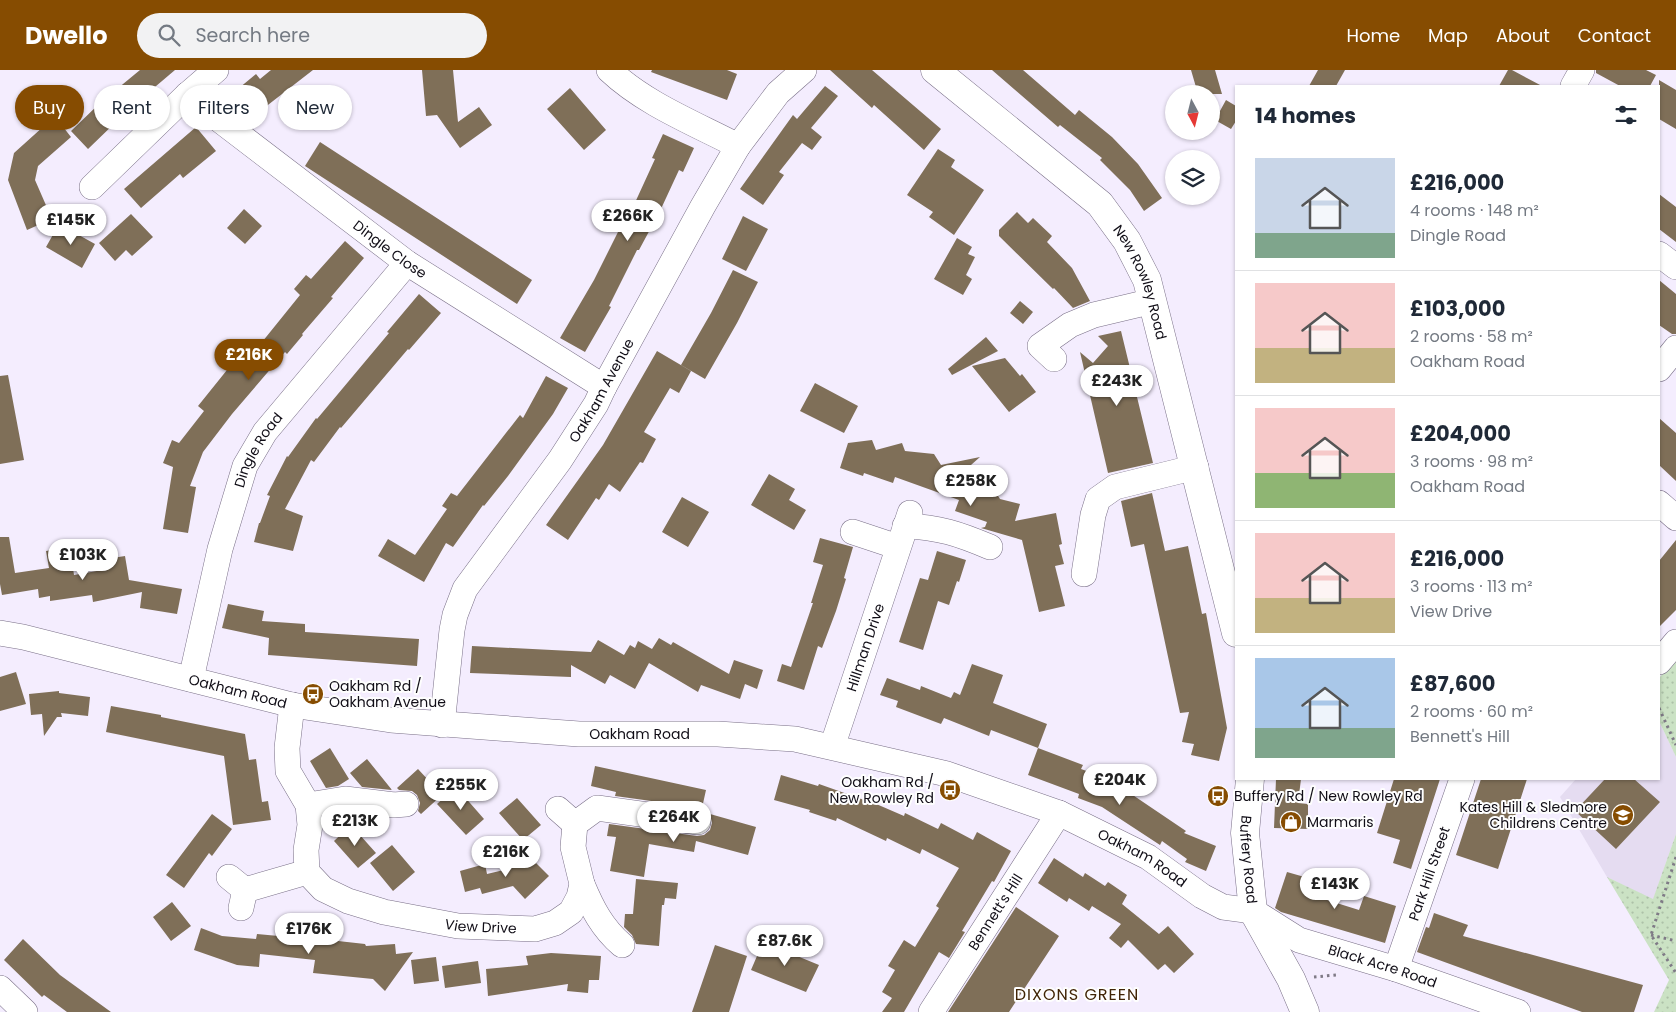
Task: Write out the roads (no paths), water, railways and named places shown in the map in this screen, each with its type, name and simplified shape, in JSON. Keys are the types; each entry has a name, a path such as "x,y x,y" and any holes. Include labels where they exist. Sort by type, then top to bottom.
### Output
{"main road":[{"name":"New Rowley Road","path":"935,70 1100,204 1127,240 1147,280 1153,301 1233,606 1235,624"},
{"name":"Buffery Road","path":"1250,780 1245,833 1253,911"},
{"path":"1253,911 1291,979 1305,1012"}],"street":[{"path":"199,85 216,70"},
{"path":"609,70 646,99 738,146"},
{"name":"Oakham Avenue","path":"442,725 452,630 455,615 465,589 560,460 596,404 703,206 738,146 778,93 804,70"},
{"path":"92,187 180,102"},
{"name":"Dingle Close","path":"233,130 407,263 604,387"},
{"path":"1660,255 1676,267"},
{"name":"Dingle Road","path":"191,680 220,549 244,466 264,432 407,263"},
{"path":"1039,346 1070,325 1094,315 1153,301"},
{"path":"1660,368 1676,348"},
{"path":"1084,574 1093,515 1098,499 1115,488 1196,467"},
{"path":"1660,504 1676,518"},
{"path":"853,532 928,527 958,534 990,547"},
{"name":"Hillman Drive","path":"832,747 904,529"},
{"name":"Oakham Road","path":"0,633 23,637 292,705 391,720 579,734 718,734 762,736 795,739 832,747 947,774 1059,813 1148,857 1202,896 1223,907 1253,911"},
{"path":"1660,661 1676,642"},
{"path":"238,892 307,872 306,850 310,825 308,805 288,771 287,748 292,705"},
{"name":"Park Hill Street","path":"1396,969 1462,780"},
{"path":"308,805 345,799 394,805 406,804"},
{"path":"622,945 610,935 597,918 582,884 567,817 597,808 698,822"},
{"name":"Bennett's Hill","path":"931,1012 1059,813"},
{"name":"View Drive","path":"307,872 323,889 348,901 384,912 458,926 535,929 555,923 570,912 579,897 582,884"},
{"name":"Black Acre Road","path":"1253,911 1299,940 1396,969 1518,1012"},
{"path":"0,988 26,1012"}],"place":[{"name":"Oakham Rd / Oakham Avenue","path":"313,694"},
{"name":"Oakham Rd / New Rowley Rd","path":"950,790"},
{"name":"Buffery Rd / New Rowley Rd","path":"1218,796"},
{"name":"Kates Hill & Sledmore Childrens Centre","path":"1623,815"},
{"name":"Marmaris","path":"1291,822"}],"district":[{"name":"DIXONS GREEN","path":"1077,994"}]}
